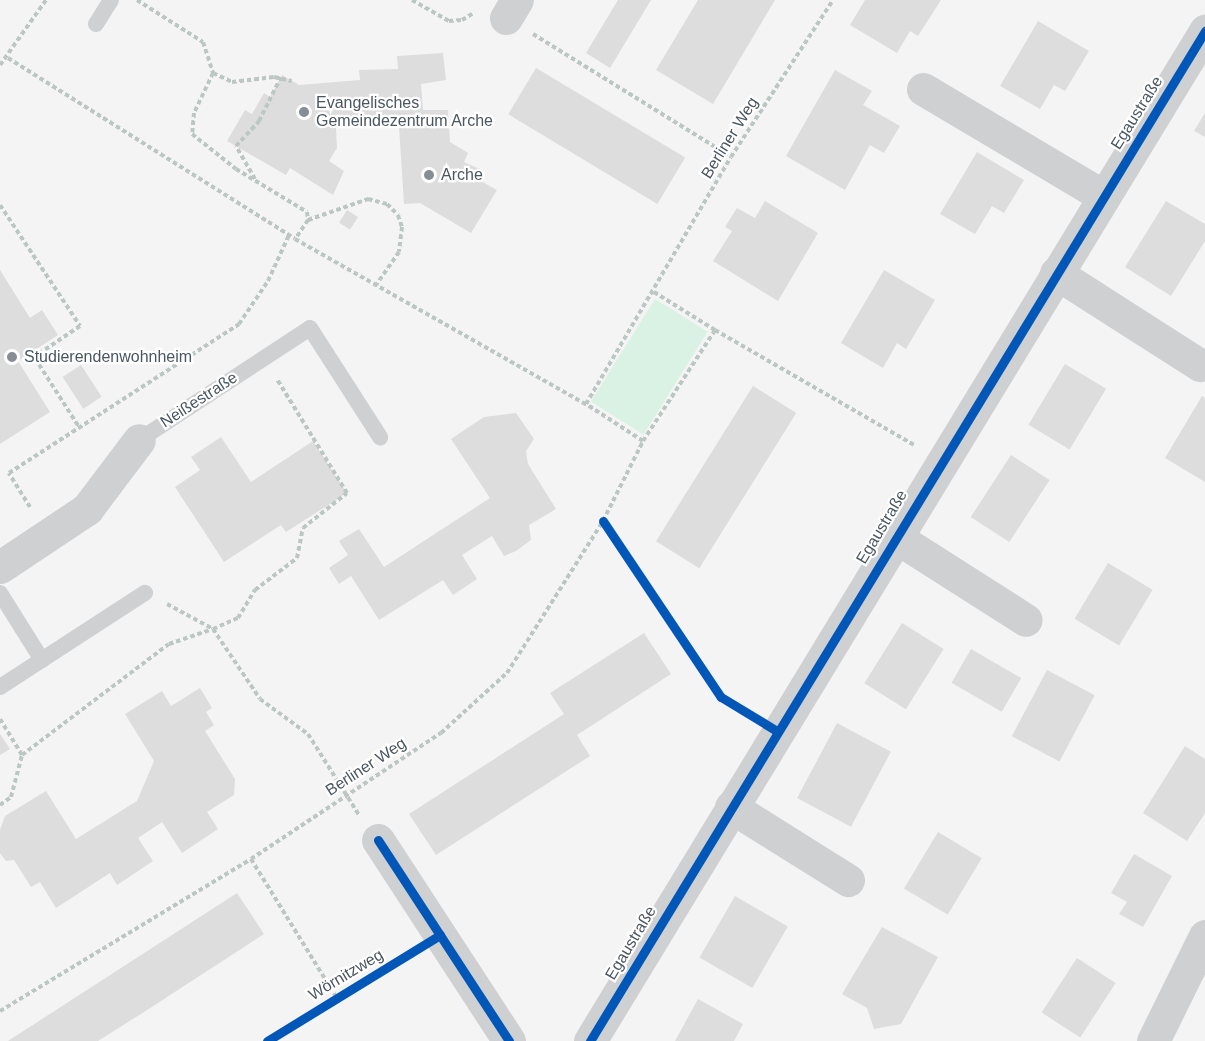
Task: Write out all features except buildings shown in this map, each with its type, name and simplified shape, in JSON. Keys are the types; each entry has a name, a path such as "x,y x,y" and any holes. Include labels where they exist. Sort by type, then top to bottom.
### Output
{"street":[{"name":"Egaustraße","path":"590,1041 940,460 1205,31"},
{"path":"923,89 1103,196"},
{"path":"1056,273 1200,365"},
{"name":"Neißestraße","path":"0,567 87,509 139,440"},
{"path":"894,536 1026,620"},
{"path":"731,807 848,880"},
{"path":"378,840 509,1041"},
{"path":"1153,1041 1205,936"}],"lane":[{"path":"96,24 111,0"},
{"name":"Neißestraße","path":"139,440 310,328 380,437"},
{"path":"0,687 146,592"},
{"path":"0,593 42,660"}],"path":[{"path":"0,65 8,58 46,0"},
{"path":"137,0 203,42 213,73 194,113 192,134 255,180 298,204 307,212 308,220"},
{"path":"412,0 449,21 462,20 500,8 731,157"},
{"path":"8,58 295,239 586,404 643,441"},
{"path":"213,73 232,82 281,77 292,81"},
{"path":"255,180 236,146 259,121 281,77"},
{"path":"295,239 308,220 368,199 387,204 398,215 402,227 399,252 376,285"},
{"path":"0,205 80,326 32,355 79,427"},
{"path":"48,536 9,473 239,324 268,281 289,235"},
{"path":"654,292 715,330 940,460"},
{"path":"0,805 11,797 22,755 169,644 238,618 255,590 297,558 303,528 347,493 264,358"},
{"path":"146,592 213,629 260,699 308,734 344,796 378,840"},
{"path":"0,719 22,755"},
{"path":"251,859 337,998"}],"green space":[{"path":"655,299 708,332 643,434 591,402"}],"cycle path":[{"path":"590,1041 1205,31"},
{"path":"603,521 721,697 777,731"},
{"path":"378,840 509,1041"},
{"name":"Wörnitzweg","path":"267,1041 440,935"}],"place":[{"name":"Evangelisches Gemeindezentrum Arche","path":"304,112"},
{"name":"Arche","path":"429,175"},
{"name":"Studierendenwohnheim","path":"12,357"}]}
